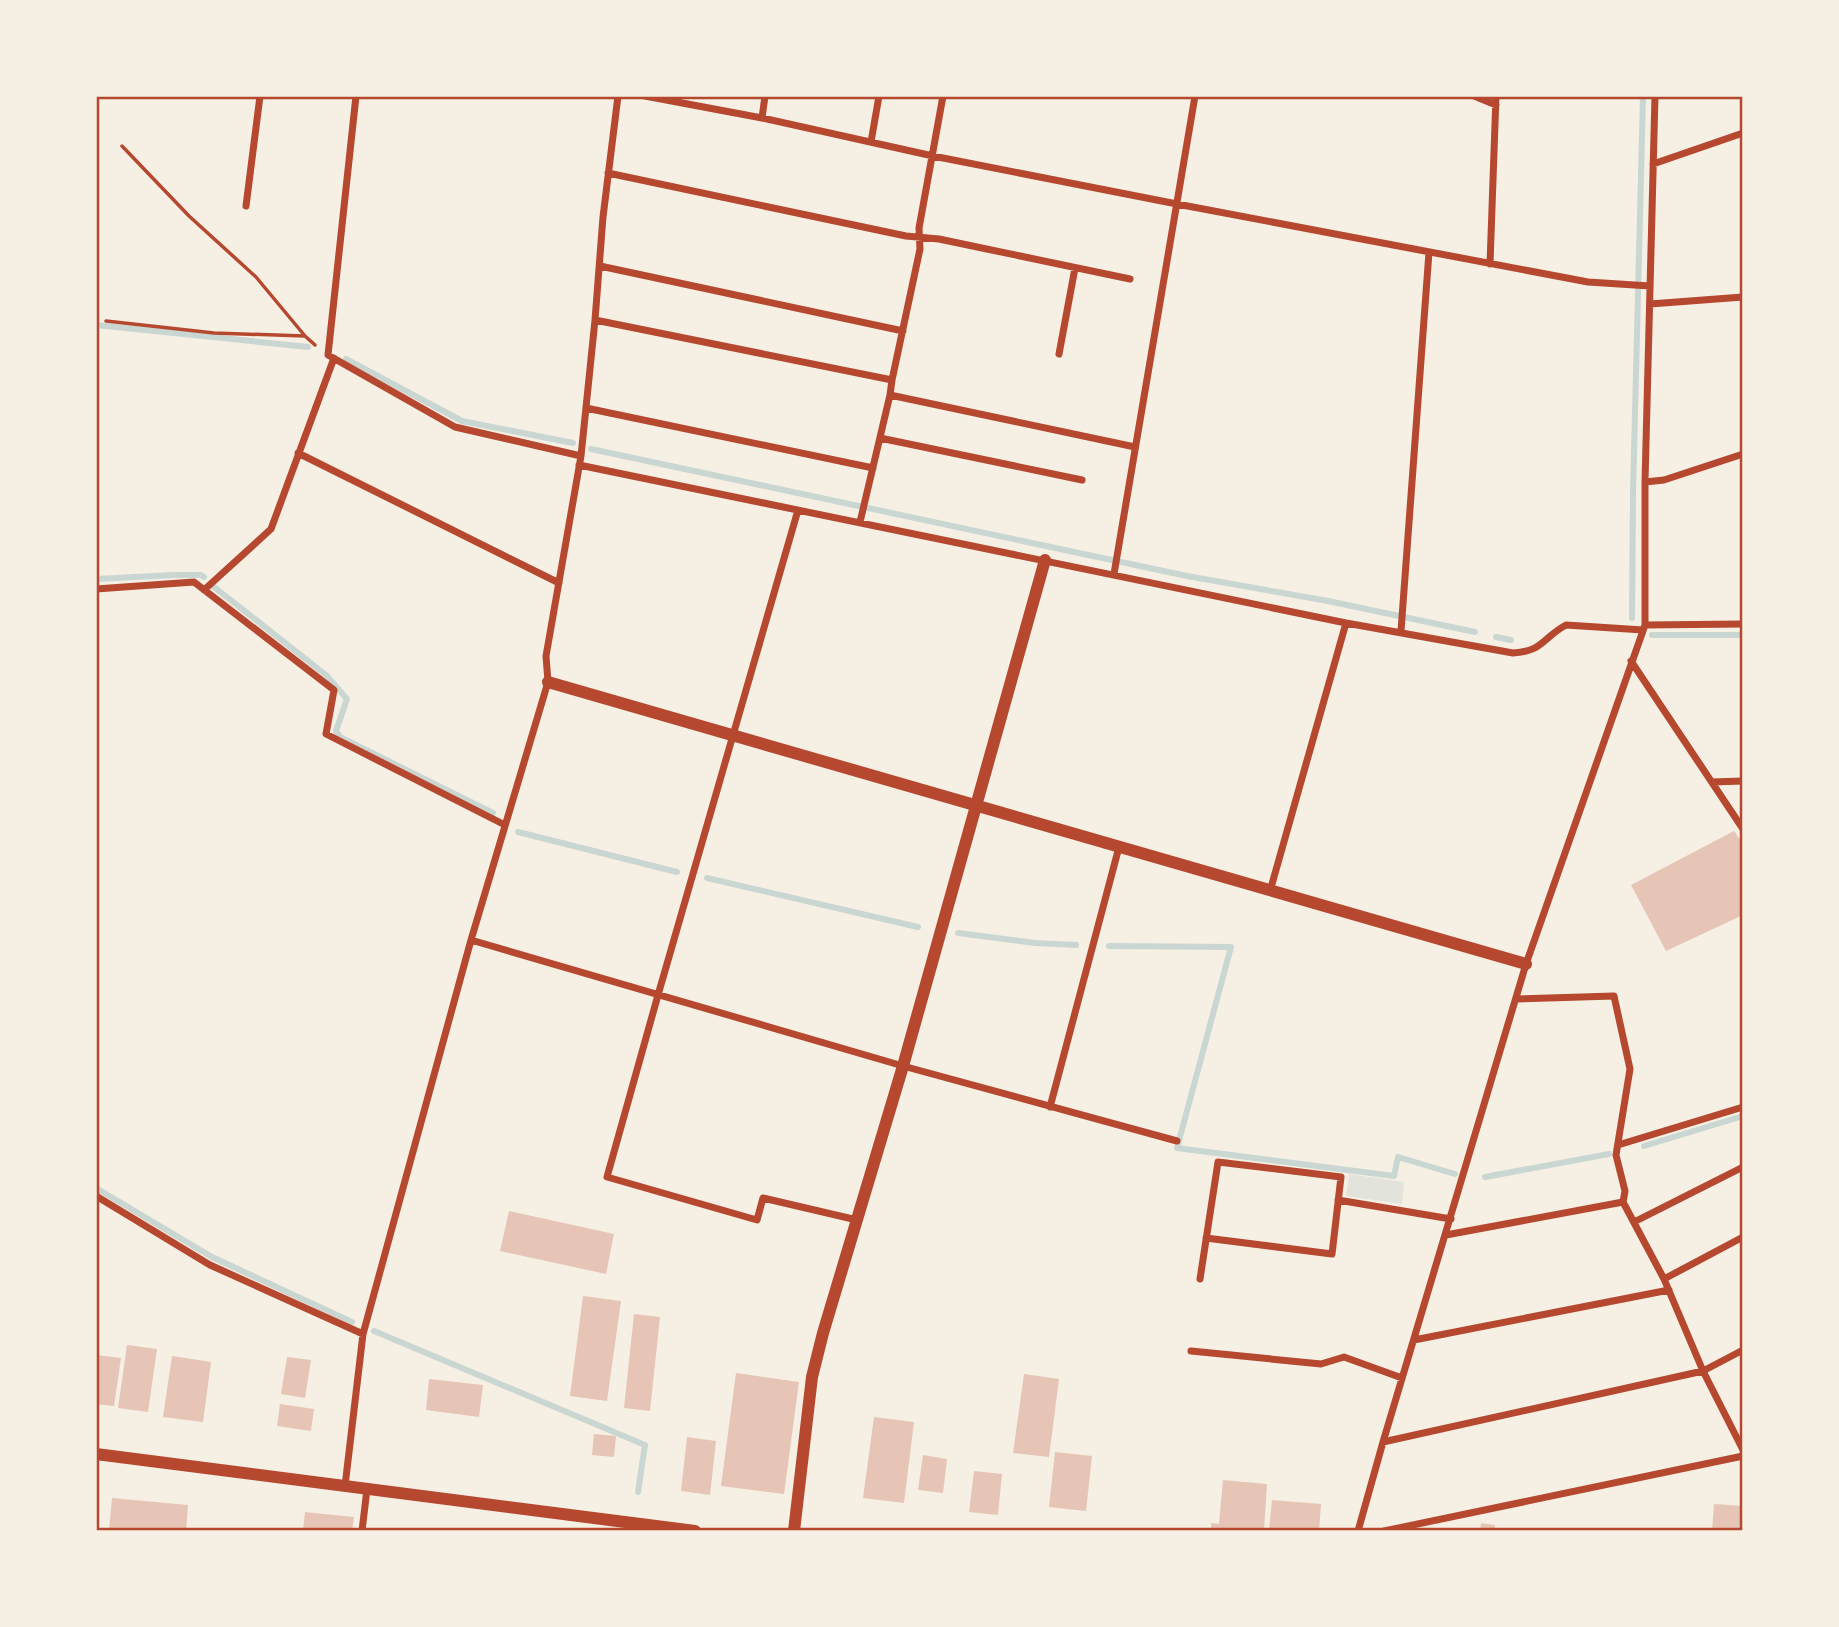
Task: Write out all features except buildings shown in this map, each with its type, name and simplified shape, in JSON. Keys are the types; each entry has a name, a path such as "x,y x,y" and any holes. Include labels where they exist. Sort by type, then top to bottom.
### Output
{"street":[{"path":"246,206 260,96"},
{"path":"204,590 271,529 331,357 356,96"},
{"path":"345,1487 363,1334 471,940 548,682 547,656 581,456 618,96"},
{"path":"645,96 762,118 933,156 1490,264 1588,282 1645,286"},
{"path":"762,118 765,96"},
{"path":"871,142 879,96"},
{"path":"860,522 920,249 919,228 943,96"},
{"path":"1114,574 1195,96"},
{"path":"1474,96 1496,105"},
{"path":"1490,264 1496,96"},
{"path":"1358,1531 1527,964 1644,627 1650,304 1645,286 1655,96"},
{"path":"1653,164 1743,133"},
{"path":"608,173 1130,279"},
{"path":"1401,631 1429,252"},
{"path":"600,266 903,331"},
{"path":"1059,354 1075,268"},
{"path":"1650,304 1743,297"},
{"path":"595,320 892,380"},
{"path":"331,357 455,427 581,456"},
{"path":"890,395 1135,447"},
{"path":"586,408 873,468"},
{"path":"880,438 1082,480"},
{"path":"298,453 559,583"},
{"path":"1645,482 1664,480 1743,454"},
{"path":"579,465 1346,623 1513,653 1537,648 1566,625 1644,627 1743,624"},
{"path":"798,510 607,1177 757,1220 763,1198 857,1220"},
{"path":"794,1531 812,1377 823,1333 903,1066 1045,561"},
{"path":"96,589 194,582 334,690 326,734 505,825"},
{"path":"1270,891 1346,623"},
{"path":"1631,661 1743,829"},
{"path":"548,682 1527,964"},
{"path":"1712,782 1743,781"},
{"path":"1050,1107 1119,847"},
{"path":"471,940 903,1066 1177,1141"},
{"path":"1516,999 1614,996 1630,1069 1616,1156 1625,1191 1623,1202 1664,1279 1703,1371 1743,1450"},
{"path":"1618,1146 1743,1107"},
{"path":"1199,1279 1218,1162 1341,1177 1332,1254 1206,1238"},
{"path":"1634,1222 1743,1167"},
{"path":"96,1196 210,1265 363,1334"},
{"path":"1338,1200 1451,1219"},
{"path":"1446,1236 1623,1202"},
{"path":"1664,1279 1743,1237"},
{"path":"1414,1340 1669,1290"},
{"path":"1383,1441 1703,1371 1743,1350"},
{"path":"1191,1351 1321,1364 1344,1357 1402,1378"},
{"path":"96,1454 695,1531"},
{"path":"1384,1531 1743,1456"},
{"path":"362,1531 367,1489"}],"path":[{"path":"122,146 190,216 256,277 305,336 331,357"},
{"path":"106,321 214,333 305,336"}],"shaded area":[{"path":"1349,1174 1404,1182 1402,1204 1346,1196"}],"waterway":[{"path":"1632,618 1643,96"},
{"path":"96,325 308,347"},
{"path":"346,359 462,421 573,443"},
{"path":"591,449 1187,576 1328,601 1475,632"},
{"path":"96,579 174,575 204,577"},
{"path":"214,587 326,675 347,699 336,731 340,737 493,813"},
{"path":"1652,635 1743,635"},
{"path":"1496,637 1511,640"},
{"path":"518,832 677,872"},
{"path":"707,878 918,927"},
{"path":"958,933 1035,943 1076,945"},
{"path":"1109,946 1231,947 1177,1148 1394,1176 1398,1157 1455,1174"},
{"path":"1644,1146 1743,1116"},
{"path":"1485,1177 1609,1154"},
{"path":"96,1188 212,1257 352,1322"},
{"path":"374,1331 645,1445 638,1492"}]}
